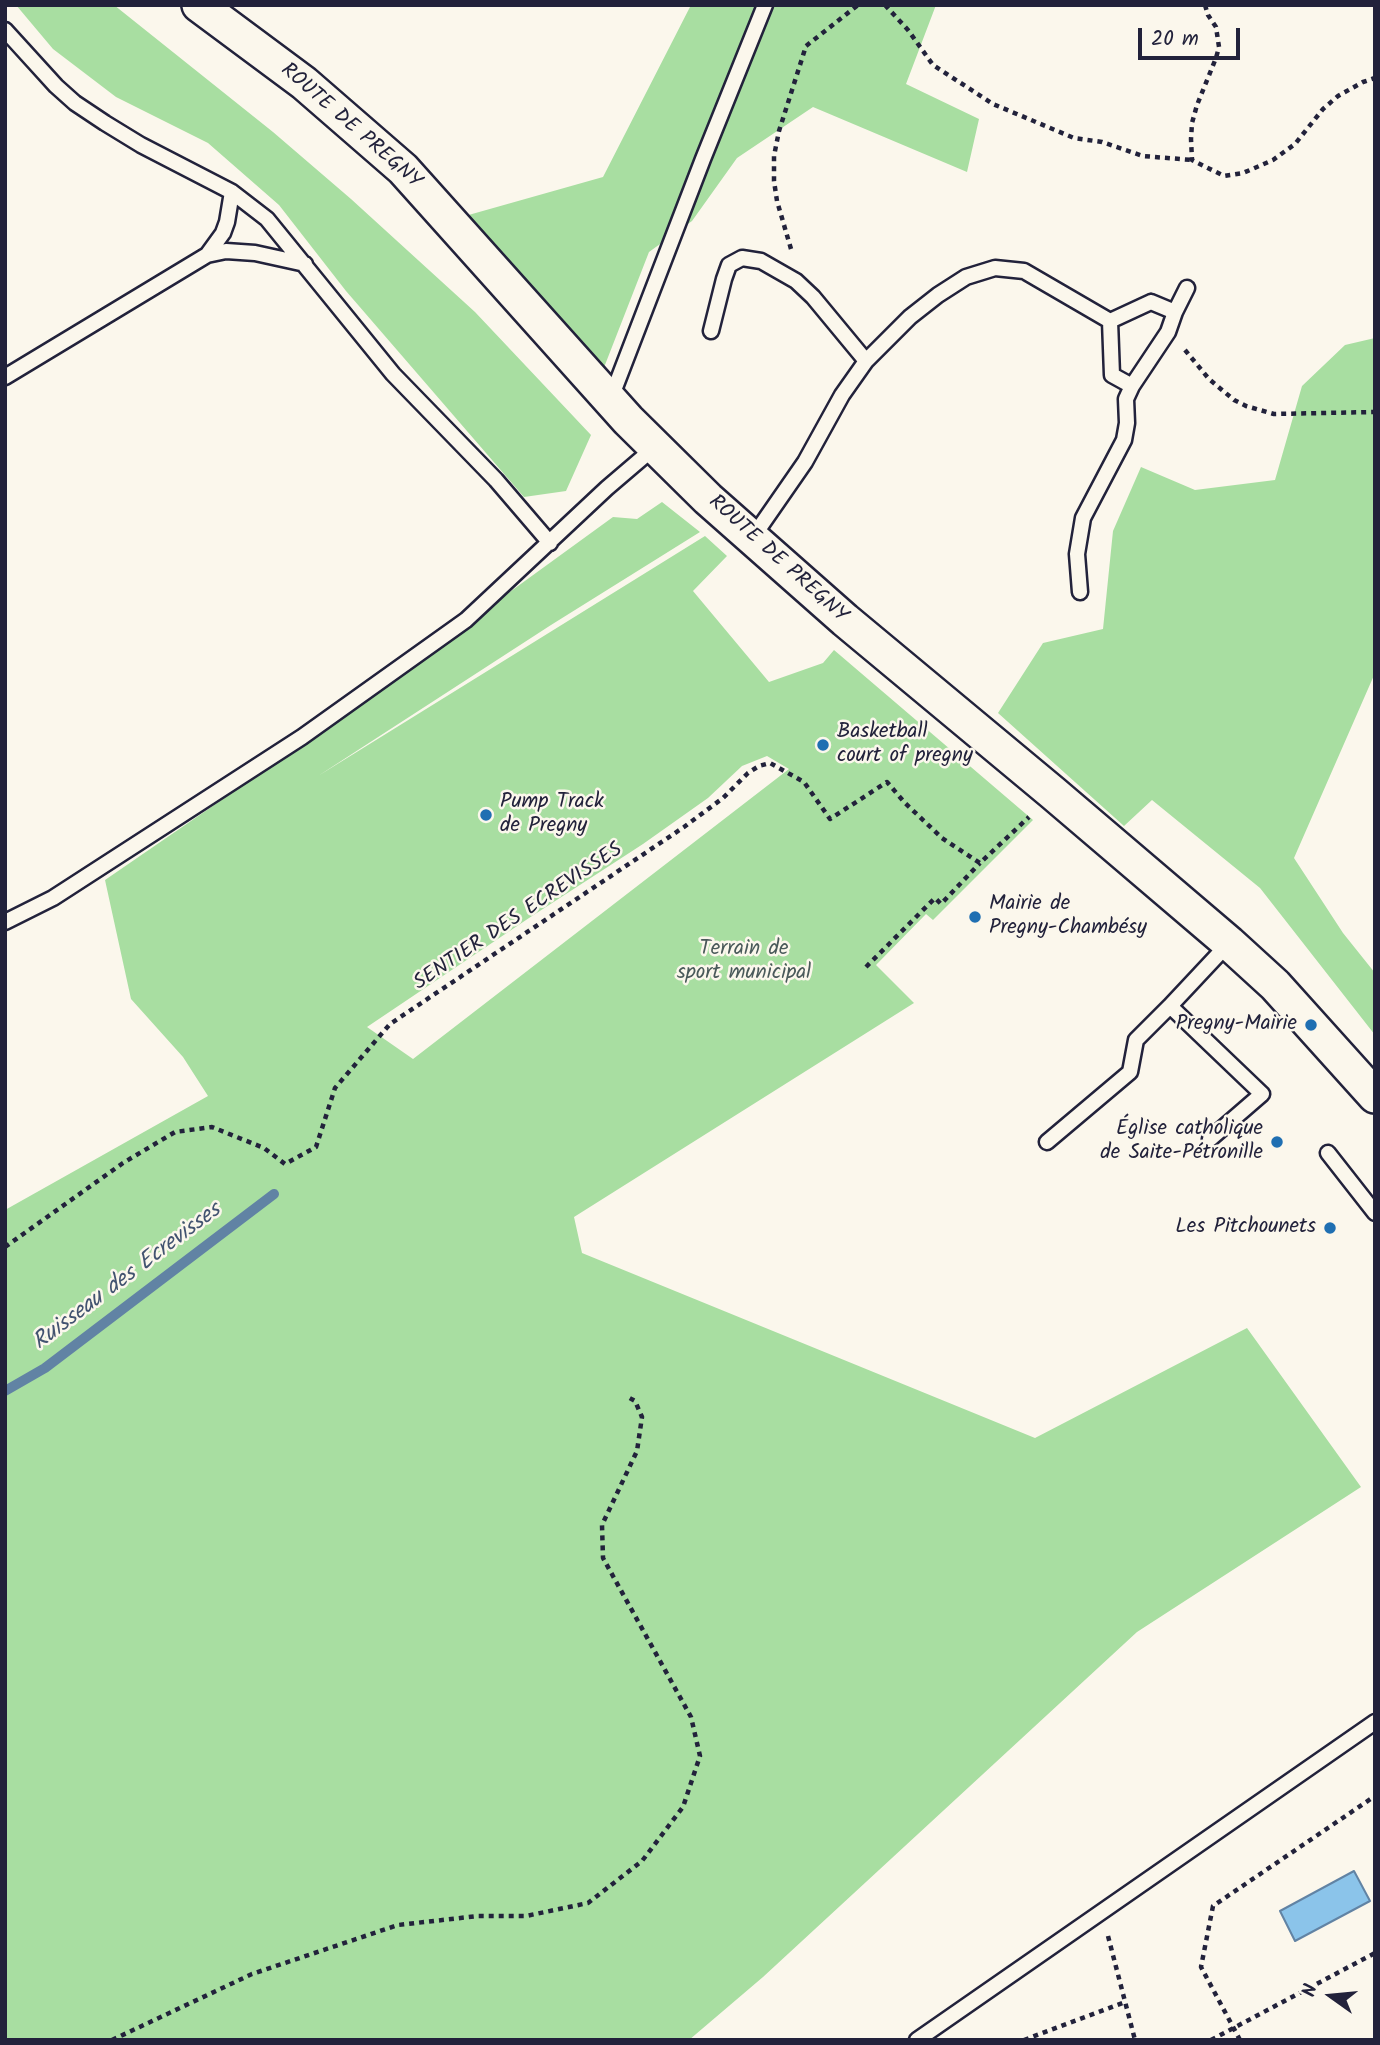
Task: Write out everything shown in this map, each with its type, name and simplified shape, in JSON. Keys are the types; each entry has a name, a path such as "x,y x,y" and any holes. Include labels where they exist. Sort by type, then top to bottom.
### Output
{"street":[{"name":"ROUTE DE PREGNY","path":"199,5 304,83 403,169 610,400 708,499 845,620 1229,943 1275,985 1375,1096"}],"lane":[{"path":"610,400 765,5"},
{"path":"5,30 75,103 141,145 232,192 267,219 393,374 496,480 550,542"},
{"path":"207,255 223,233 232,192"},
{"path":"5,377 207,255 226,251 255,253 304,264"},
{"path":"711,331 729,265 742,258 761,261 796,281 813,297 866,361"},
{"path":"753,537 805,462 842,394 866,361 938,295 966,277 995,268 1024,271 1111,321"},
{"path":"1080,592 1077,554 1083,518 1124,440 1127,423 1126,399 1168,332 1187,288"},
{"path":"1111,321 1151,302 1175,312"},
{"path":"1111,321 1112,375 1132,386"},
{"path":"5,922 53,898 302,737 466,620 607,488 655,447"},
{"path":"1047,1142 1130,1072 1136,1040 1229,943"},
{"path":"1170,1006 1262,1094 1210,1139"},
{"path":"1328,1153 1375,1213"},
{"path":"917,2040 1375,1722"}],"path":[{"path":"796,281 797,272 776,201 774,156 779,131 806,46 858,5"},
{"path":"885,5 908,30 933,65 993,104 1074,138 1102,142 1143,156 1192,160 1224,176 1244,173 1273,160 1295,144 1323,109 1338,96 1375,78"},
{"path":"1192,160 1192,123 1196,105 1219,47 1216,27 1205,5"},
{"path":"1168,332 1209,379 1234,400 1246,406 1275,414 1375,412"},
{"name":"SENTIER DES ECREVISSES","path":"5,1247 123,1163 175,1132 212,1127 264,1148 285,1164 316,1147 335,1088 390,1024 684,827 759,766 771,764 804,782 830,819 887,782 942,838 980,863"},
{"path":"866,967 935,898 942,904 980,863 1053,793"},
{"path":"112,2040 251,1974 398,1925 478,1916 526,1916 588,1903 642,1861 683,1807 700,1756 691,1717 603,1559 602,1525 637,1451 642,1418 635,1401 626,1396"},
{"path":"1240,2040 1200,1967 1213,1906 1375,1796"},
{"path":"1102,1911 1135,2040"},
{"path":"1211,2040 1375,1953"},
{"path":"1024,2040 1125,2002"}],"green space":[{"path":"16,5 114,5 273,132 351,199 475,312 591,435 566,491 524,497 346,291 279,205 208,143 116,97 53,49"},
{"path":"691,5 936,5 906,84 979,119 967,172 813,107 737,158 692,221 649,252 603,370 465,216 603,177"},
{"path":"1375,338 1375,673 1294,858 1343,933 1375,973 1375,1035 1260,888 1152,800 1124,826 998,713 1043,643 1103,629 1113,531 1141,467 1195,490 1275,480 1302,386 1345,345"},
{"name":"Terrain de sport municipal","path":"662,502 700,532 318,776 705,536 727,556 693,591 769,682 823,663 834,650 1033,820 933,920 926,914 876,965 914,1003 574,1217 582,1253 1035,1438 1247,1328 1361,1487 1137,1632 763,1977 689,2040 5,2040 5,1210 208,1096 183,1057 131,999 105,880 255,777 613,517 637,519","holes":["767,756 789,769 413,1059 367,1027 643,844 708,798 742,766"]}],"water":[{"path":"1354,1871 1370,1901 1295,1941 1280,1911"}],"waterway":[{"name":"Ruisseau des Ecrevisses","path":"5,1391 45,1368 274,1194"}],"place":[{"name":"Basketball court of pregny","path":"823,745"},
{"name":"Pump Track de Pregny","path":"486,815"},
{"name":"Mairie de Pregny-Chambésy","path":"975,917"},
{"name":"Pregny-Mairie","path":"1311,1025"},
{"name":"Église catholique de Saite-Pétronille","path":"1277,1142"},
{"name":"Les Pitchounets","path":"1330,1228"}]}
